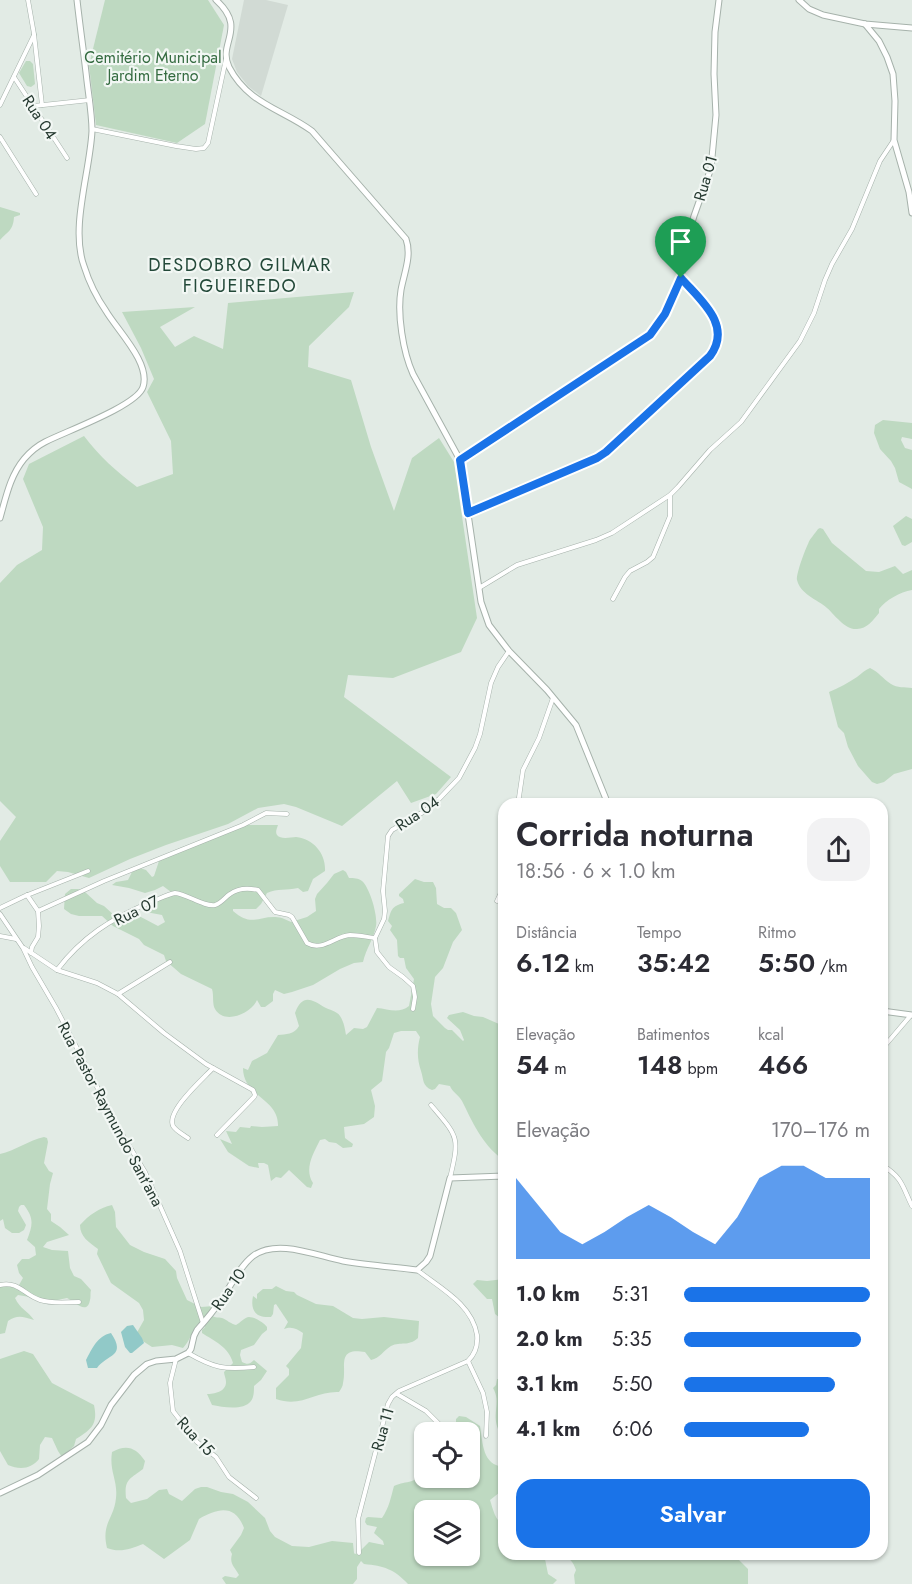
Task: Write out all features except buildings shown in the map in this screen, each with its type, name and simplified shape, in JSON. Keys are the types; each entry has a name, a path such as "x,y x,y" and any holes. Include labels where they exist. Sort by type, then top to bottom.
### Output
{"street":[{"path":"28,0 42,105"},
{"path":"0,518 9,484 16,470 33,450 44,442 86,424 129,401 139,394 143,386 142,367 132,348 104,310 90,283 79,251 78,235 92,129 77,0"},
{"path":"92,129 176,146 204,148 208,143 232,28 230,18 216,0"},
{"name":"Rua 01","path":"460,460 650,335 665,314 681,278 691,226 711,168 716,115 714,64 718,0"},
{"path":"799,0 809,9 823,15 866,24 912,28"},
{"path":"866,24 879,41 893,74 894,140 909,192 912,213"},
{"path":"0,105 34,34"},
{"path":"226,56 228,65 255,99 300,122 312,131 406,239 409,247 400,306 407,362 460,460 484,614 489,626 508,651 576,725 606,798"},
{"name":"Rua 04","path":"14,76 67,158"},
{"path":"33,106 90,100"},
{"path":"0,137 36,194"},
{"path":"479,589 517,566 612,533 670,495 710,450 741,422 800,341 814,313 825,280 852,229 880,160 894,140"},
{"path":"468,513 597,458 710,356 717,346 719,336 717,327 712,314 681,278"},
{"path":"613,599 630,571 653,557 671,512 670,495"},
{"name":"Rua 04","path":"375,938 384,919 385,911 383,891 387,836 389,832 425,811 459,778 480,734 491,683 508,651"},
{"path":"519,798 523,770 539,738 553,698"},
{"path":"38,911 104,881 243,825 266,813 287,814"},
{"path":"0,908 88,871"},
{"name":"Rua 07","path":"57,969 77,946 103,927 125,913 175,893 213,905 235,891 258,891 275,912 292,917 311,945 321,945 348,935 375,938"},
{"path":"27,895 38,911 38,937 31,953"},
{"name":"Rua Pastor Raymundo Sant’ana","path":"0,914 23,948 119,1129 145,1172 180,1251 203,1323"},
{"path":"0,936 17,939"},
{"path":"375,938 376,952 389,967 413,986 415,997 412,1009"},
{"path":"23,948 57,969 97,983 118,994 164,1033 213,1068 253,1090 254,1097 218,1136"},
{"path":"118,994 170,962"},
{"path":"888,1012 911,1015"},
{"path":"888,1043 911,1015"},
{"path":"188,1138 174,1128 172,1124 174,1113 178,1105 213,1068"},
{"path":"417,1270 430,1256 457,1144 451,1129 431,1105"},
{"path":"888,1169 903,1184 912,1206"},
{"path":"450,1178 498,1176"},
{"name":"Rua 10","path":"188,1353 192,1349 196,1333 245,1264 261,1252 285,1249 303,1250 340,1260 417,1270"},
{"name":"Rua 11","path":"359,1554 358,1519 388,1404 399,1391 468,1361 474,1354 477,1341 475,1324 464,1306 417,1270"},
{"path":"0,1285 12,1284 48,1302 79,1302"},
{"path":"0,1493 38,1475 88,1442 101,1425 111,1405 141,1368 156,1361 176,1359 188,1353 218,1368 254,1367"},
{"name":"Rua 15","path":"176,1359 170,1383 172,1411 197,1442 216,1457 229,1477 256,1498"},
{"path":"468,1361 480,1386 487,1412 486,1436"},
{"path":"396,1393 426,1411 437,1422"}],"shaded area":[{"path":"244,0 266,0 288,5 261,96 248,86 237,72 232,59"}],"green space":[{"name":"Cemitério Municipal Jardim Eterno","path":"105,0 208,0 224,25 205,124 177,143 96,125 89,65"},
{"path":"26,61 33,64 35,84 31,87 27,86 19,73"},
{"path":"0,207 20,213 20,215 14,217 11,228 0,240"},
{"path":"354,292 349,307 309,346 308,367 351,380 371,447 394,511 412,458 439,438 454,462 477,618 461,652 393,678 348,675 344,697 451,777 436,794 411,803 397,781 342,826 284,804 258,808 228,824 166,845 89,878 57,871 46,882 10,882 0,866 0,841 16,817 0,801 0,583 17,565 42,550 43,527 23,479 29,464 84,436 122,476 137,487 173,474 171,441 147,392 154,379 122,312 195,307 160,327 175,347 194,336 223,349 228,303"},
{"path":"883,420 912,423 912,439 902,437 901,440 905,448 912,450 912,489 899,482 891,461 880,449 874,433 875,425"},
{"path":"906,516 912,519 912,542 905,546 902,545 893,526"},
{"path":"820,528 832,543 866,571 879,572 895,566 903,574 912,570 912,590 885,603 870,624 857,629 844,625 827,608 806,593 797,580 809,542"},
{"path":"870,668 893,685 912,688 912,769 894,774 884,782 877,784 872,782 858,766 848,747 844,733 838,727 829,692"},
{"path":"241,825 278,825 276,833 279,837 296,837 308,841 321,853 325,871 313,879 308,891 303,892 298,888 271,891 256,909 233,909 233,911 252,920 275,917 291,922 307,917 316,911 317,894 334,874 343,870 349,878 362,881 375,909 374,935 363,962 354,963 313,985 292,992 284,994 275,990 273,1001 265,1007 261,1007 257,1000 249,1010 237,1016 225,1016 219,1014 215,1009 212,989 181,974 166,961 164,955 113,926 102,916 79,916 64,909 65,894 71,889 78,889 115,916 123,918 131,915 139,916 158,926 165,922 162,915 146,912 145,904 171,892 163,886 145,893 112,885 128,880 132,872 140,868 146,870 152,877 159,861 168,854"},
{"path":"415,879 433,882 436,888 437,904 444,908 451,908 456,913 462,930 453,942 443,968 435,977 431,1004 433,1016 463,1041 460,1030 447,1018 449,1015 463,1012 498,1024 498,1155 483,1139 461,1099 450,1086 439,1084 432,1090 426,1087 418,1058 420,1037 416,1031 401,1031 394,1033 386,1052 382,1081 371,1090 375,1106 374,1117 364,1124 344,1127 345,1138 353,1144 352,1147 343,1148 325,1139 320,1140 309,1167 313,1183 311,1188 289,1170 281,1178 276,1177 271,1181 268,1165 258,1163 259,1168 249,1166 228,1152 220,1139 232,1144 226,1131 236,1132 240,1127 278,1126 273,1109 254,1092 245,1078 243,1068 248,1070 252,1061 267,1053 278,1035 290,1034 297,1029 299,1026 295,1013 304,1001 311,1000 337,1013 346,1035 354,1028 367,1027 377,1008 397,1010 409,1006 414,979 406,968 404,958 398,956 397,940 390,930 392,926 388,921 394,907 404,903 399,894"},
{"path":"44,1137 48,1142 44,1163 53,1173 47,1209 51,1214 51,1221 69,1235 47,1242 43,1247 68,1251 70,1268 74,1276 81,1279 91,1290 90,1300 86,1307 83,1307 67,1298 53,1301 18,1295 15,1298 17,1302 34,1320 15,1317 8,1321 5,1333 0,1334 0,1287 19,1285 23,1278 17,1265 22,1259 29,1259 36,1255 35,1247 27,1240 32,1222 24,1205 19,1207 18,1211 26,1225 24,1230 12,1233 5,1228 3,1219 0,1221 0,1154"},
{"path":"112,1205 116,1227 130,1245 165,1259 176,1271 187,1300 201,1307 214,1306 212,1316 236,1325 249,1317 259,1320 267,1327 254,1345 241,1350 242,1362 249,1364 254,1360 267,1371 254,1386 253,1398 247,1404 233,1408 212,1405 207,1394 216,1393 224,1388 226,1382 224,1372 233,1363 225,1349 202,1333 204,1323 200,1322 197,1325 183,1348 172,1345 152,1347 135,1336 144,1320 143,1310 139,1303 111,1283 97,1254 98,1249 86,1239 80,1229 80,1225 91,1215"},
{"path":"477,1280 498,1280 498,1316 495,1314 492,1299 487,1299 473,1284"},
{"path":"276,1286 294,1292 316,1304 333,1306 353,1318 384,1317 419,1321 418,1338 411,1342 391,1346 371,1360 365,1352 350,1352 346,1355 343,1384 339,1392 330,1392 293,1402 276,1399 276,1388 289,1375 289,1369 286,1366 301,1348 303,1333 294,1328 284,1329 288,1322 276,1304 271,1317 258,1315 253,1310 253,1296 257,1299 257,1294 263,1289 272,1289"},
{"path":"24,1351 33,1354 52,1383 94,1405 95,1417 90,1429 76,1439 74,1446 62,1457 52,1438 45,1437 40,1445 39,1459 29,1467 17,1468 8,1465 0,1451 0,1359"},
{"path":"498,1379 498,1429 493,1388"},
{"path":"459,1416 474,1422 456,1422"},
{"path":"480,1426 485,1452 491,1462 498,1465 498,1494 490,1500 498,1520 498,1560 545,1560 548,1574 557,1580 553,1584 408,1584 388,1569 364,1564 361,1561 357,1567 357,1579 353,1584 226,1584 222,1578 225,1576 236,1578 239,1575 232,1563 230,1550 244,1528 236,1515 225,1510 213,1512 199,1519 190,1540 164,1559 143,1544 121,1550 107,1548 107,1527 116,1498 112,1452 122,1448 134,1450 145,1461 143,1469 127,1483 126,1498 131,1503 147,1499 159,1490 167,1489 169,1494 182,1501 195,1489 207,1487 233,1494 248,1502 265,1518 275,1537 292,1546 309,1547 332,1541 353,1543 355,1554 369,1542 384,1545 374,1533 377,1527 367,1525 365,1522 368,1517 382,1518 394,1486 414,1480 414,1488 480,1488"},
{"path":"570,1560 739,1560 748,1569 748,1584 575,1584 575,1567"}],"water":[{"path":"133,1325 144,1343 130,1353 125,1347 121,1332 127,1326"},
{"path":"111,1333 117,1347 116,1351 97,1368 88,1368 86,1360 93,1347 102,1337"}],"district":[{"name":"DESDOBRO GILMAR FIGUEIREDO","path":"240,275"}],"route":[{"path":"681,278 712,314 717,327 719,336 717,346 710,356 597,458 468,513 460,460 650,335 665,314 681,278"}]}
